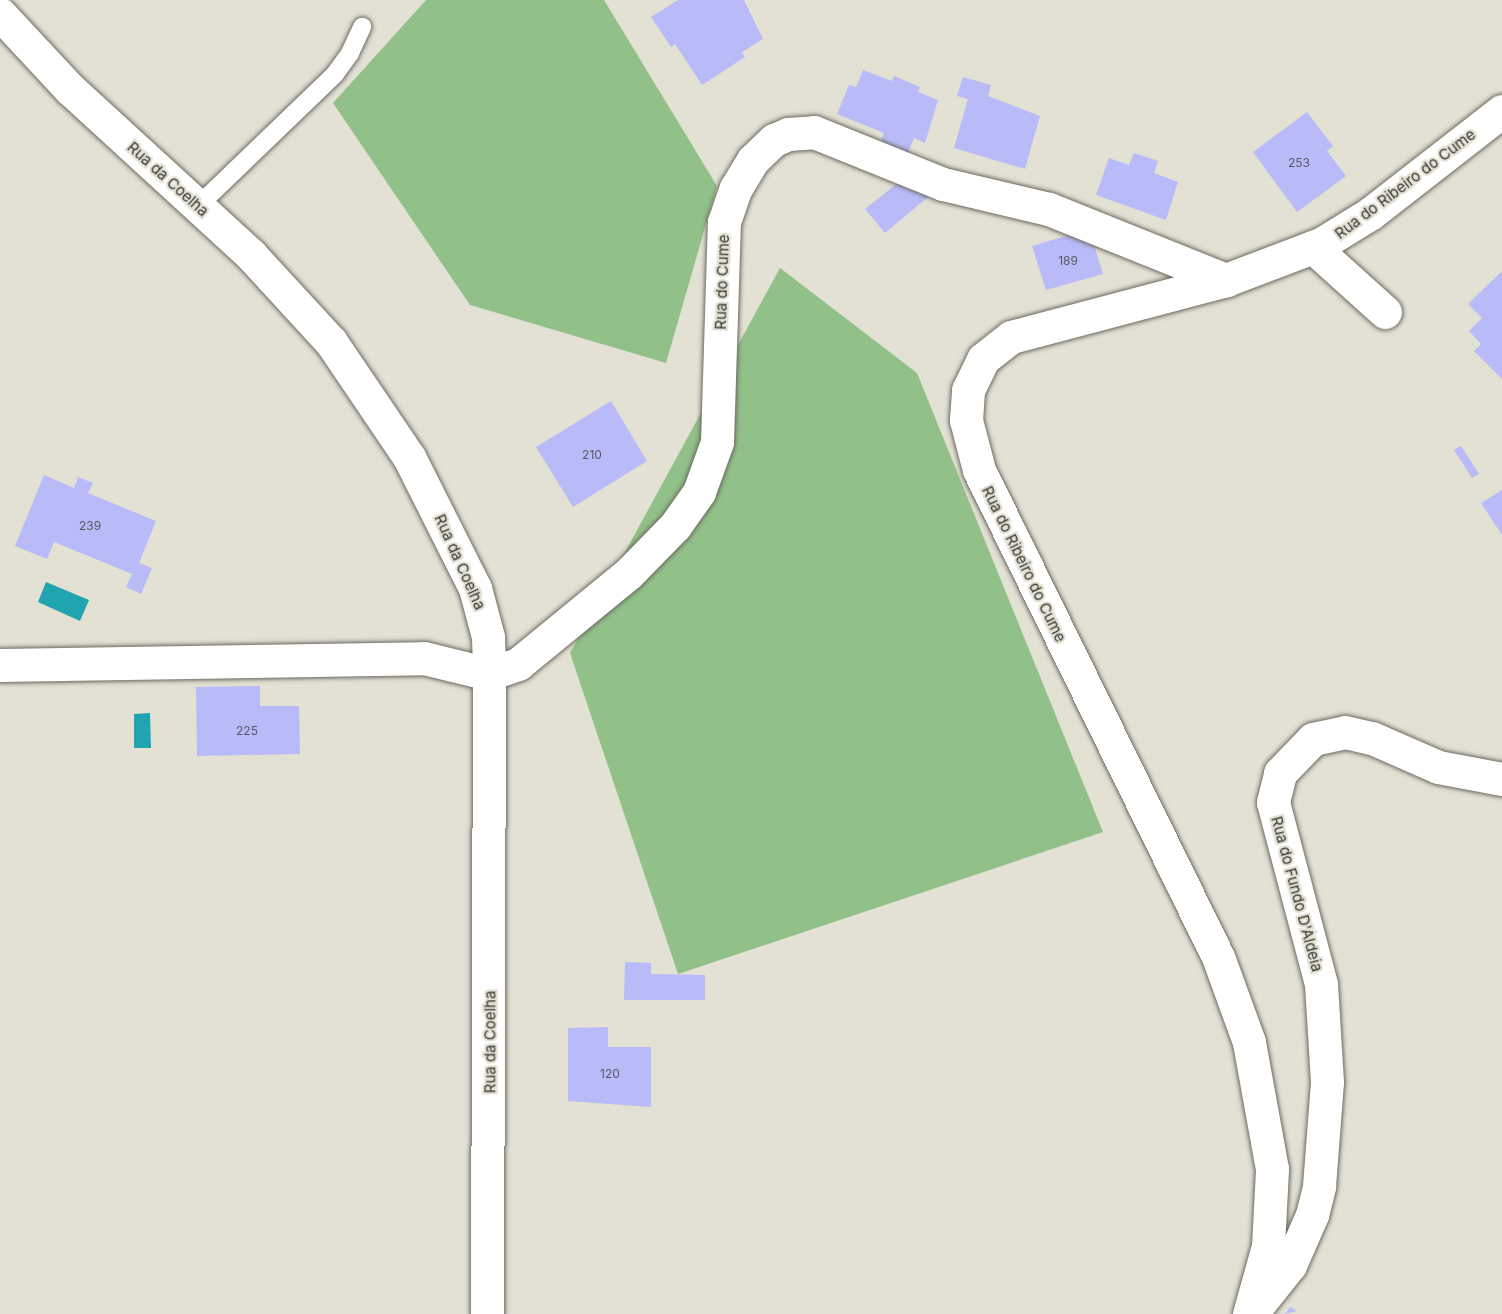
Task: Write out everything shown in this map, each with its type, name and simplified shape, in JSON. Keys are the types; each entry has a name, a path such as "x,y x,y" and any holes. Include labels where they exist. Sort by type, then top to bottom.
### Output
{"street":[{"name":"Rua da Coelha","path":"0,14 70,89 198,206 295,300 330,342 409,457 475,588 488,638 489,674 487,1314"},
{"name":"Rua do Ribeiro do Cume","path":"1250,1314 1268,1246 1272,1169 1250,1042 1218,957 988,491 971,444 966,404 972,380 983,359 1011,337 1226,280 1313,247 1371,213 1502,111"},
{"name":"Rua do Cume","path":"489,674 518,664 627,574 675,526 699,492 717,442 724,222 744,173 774,140 801,131 827,136 943,184 1070,216 1226,280"},
{"path":"1313,247 1385,312"},
{"path":"0,664 417,658 449,662 489,674"},
{"name":"Rua do Fundo D'Aldeia","path":"1250,1314 1290,1265 1312,1215 1321,1163 1327,1082 1321,984 1273,802 1280,773 1314,739 1345,732 1372,738 1438,767 1502,779"}],"lane":[{"path":"198,206 334,74 350,53 362,27"}],"green space":[{"path":"426,0 604,0 717,186 666,363 470,305 333,103"},
{"path":"780,268 917,373 1103,832 678,974 570,653"}],"water":[{"path":"46,582 89,600 80,621 38,602"},
{"path":"150,713 151,748 134,748 134,714"}],"building":[{"path":"678,0 744,0 763,39 742,52 745,57 702,85 675,44 671,47 651,17"},
{"path":"863,70 892,81 894,76 920,87 918,92 938,100 925,143 914,138 907,155 880,143 884,133 837,114 849,85 856,87"},
{"path":"963,77 991,85 988,96 1040,116 1025,169 954,148 968,99 957,96"},
{"path":"1307,112 1333,146 1327,151 1346,176 1297,212 1253,152"},
{"path":"1134,153 1158,161 1154,173 1178,182 1166,220 1096,195 1109,158 1129,165"},
{"path":"909,174 939,188 885,233 865,209"},
{"path":"1089,229 1103,274 1046,290 1032,246"},
{"path":"1501,272 1502,379 1474,351 1481,344 1469,331 1482,318 1468,304"},
{"path":"611,401 647,461 573,507 536,447"},
{"path":"1461,446 1479,474 1472,478 1454,450"},
{"path":"44,475 74,488 78,477 93,483 88,493 156,521 139,563 152,568 141,594 126,587 132,574 54,542 47,559 15,546"},
{"path":"1502,490 1502,535 1481,503"},
{"path":"260,686 260,706 299,706 300,754 197,756 196,687"},
{"path":"625,962 651,963 651,974 705,975 705,1000 624,1000"},
{"path":"608,1027 608,1047 651,1047 651,1107 568,1101 568,1028"},
{"path":"1290,1307 1297,1311 1285,1314"}]}
